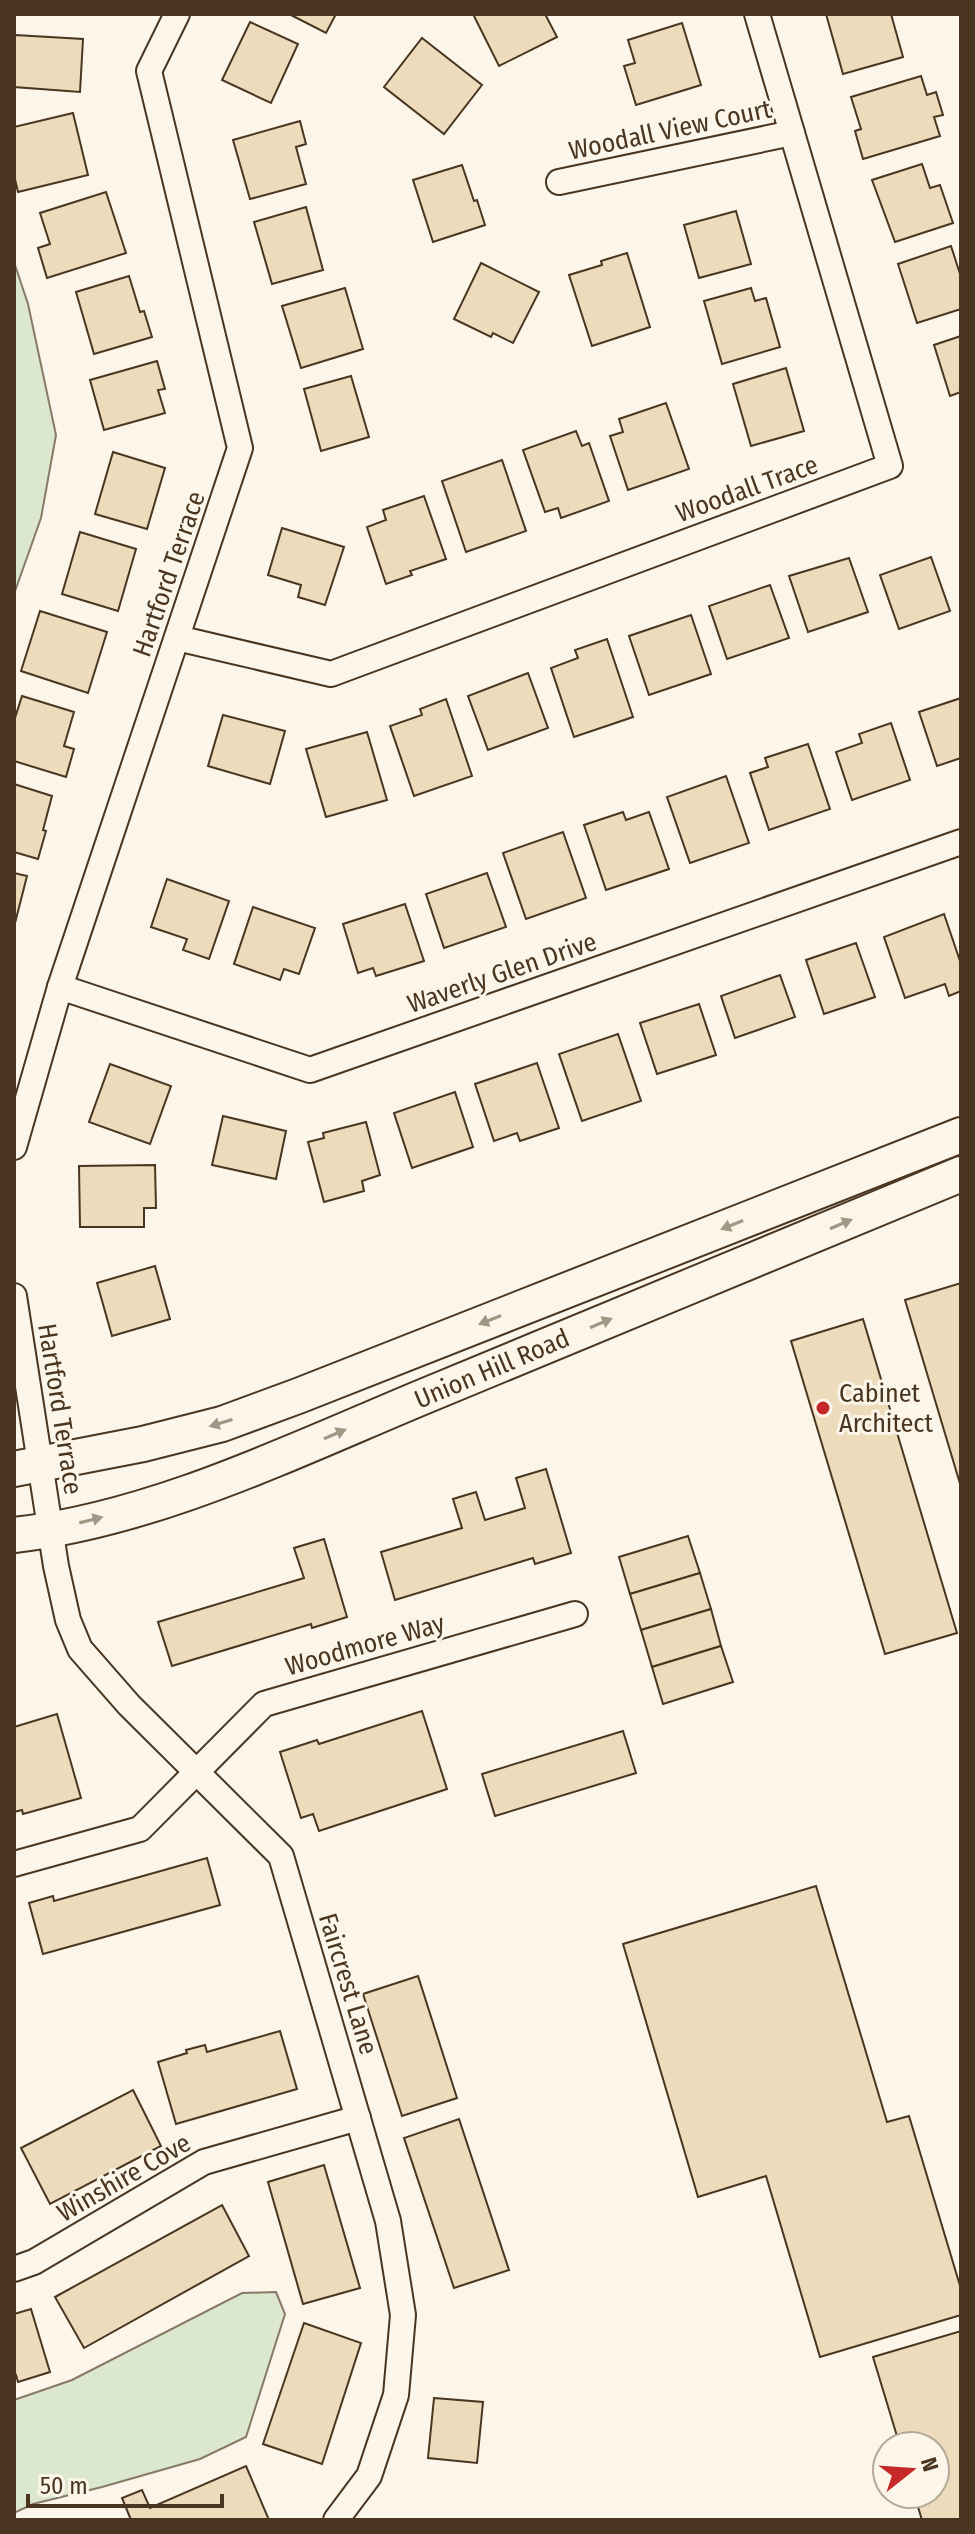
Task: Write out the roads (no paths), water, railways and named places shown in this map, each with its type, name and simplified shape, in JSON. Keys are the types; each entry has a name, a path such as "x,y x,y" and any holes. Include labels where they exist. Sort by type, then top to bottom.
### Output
{"street":[{"name":"Hartford Terrace","path":"14,1147 60,987 240,448 149,71 177,14"},
{"name":"Woodall Trace","path":"177,638 331,674 890,466 757,14"},
{"name":"Woodall View Court","path":"559,182 792,133"},
{"name":"Waverly Glen Drive","path":"60,987 310,1070 961,842"},
{"name":"Union Hill Road","path":"27,1468 222,1424 961,1135"},
{"name":"Union Hill Road","path":"14,1535 51,1530 152,1503 237,1475 961,1174"},
{"name":"Hartford Terrace","path":"14,1296 27,1468 51,1530"},
{"name":"Faircrest Lane","path":"51,1530 68,1620 80,1649 129,1705 281,1856 388,2221 403,2315 396,2395 369,2476 336,2520"},
{"name":"Woodmore Way","path":"14,1864 140,1829 264,1704 575,1614"},
{"name":"Winshire Cove","path":"14,2269 34,2262 204,2162 358,2118"}],"place":[{"name":"Cabinet Architect","path":"823,1408"}]}
